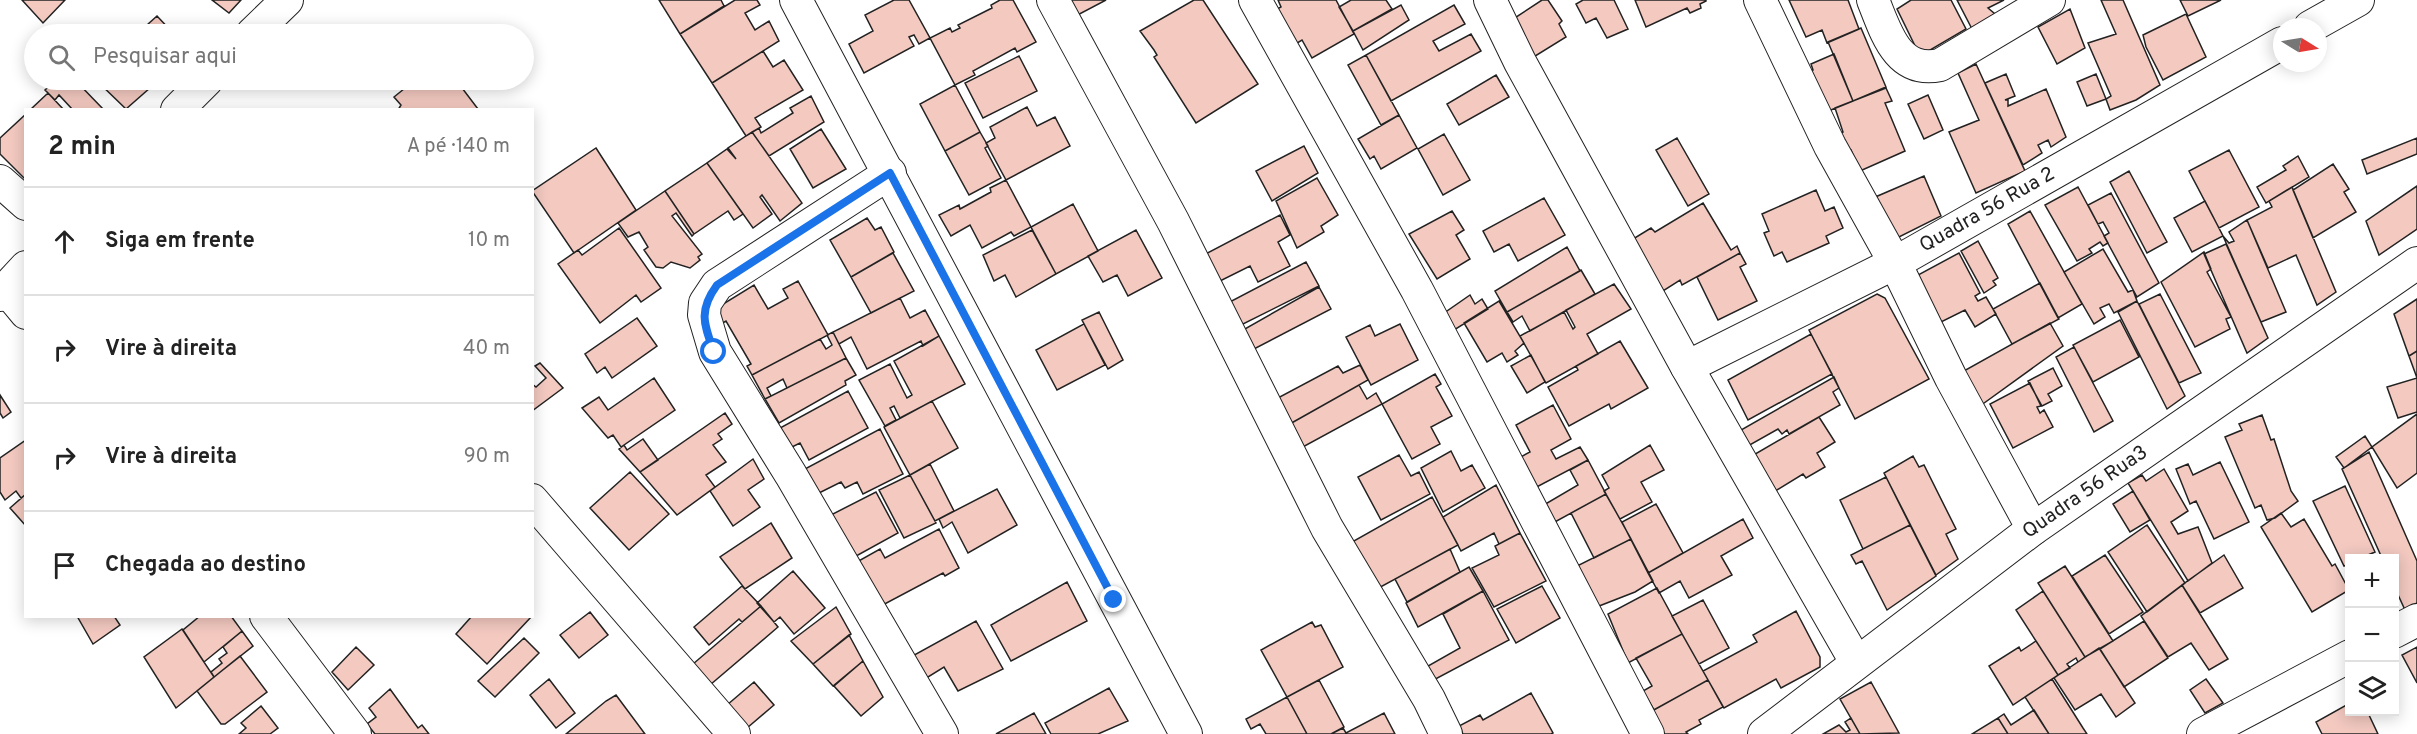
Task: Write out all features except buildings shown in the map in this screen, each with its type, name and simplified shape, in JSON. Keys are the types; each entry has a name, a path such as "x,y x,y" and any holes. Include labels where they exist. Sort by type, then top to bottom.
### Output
{"street":[{"path":"262,24 287,0"},
{"path":"796,0 890,173 1186,734"},
{"path":"1053,0 1173,220 1327,528 1429,699 1446,734"},
{"path":"1255,0 1417,290 1648,734"},
{"path":"1490,0 1520,62 1687,367 1856,662"},
{"path":"1760,0 1830,146 1895,263 1951,378 2033,529"},
{"path":"1873,0 1887,36 1900,54 1922,68 1940,65 2049,0"},
{"path":"2326,18 2358,0"},
{"name":"Quadra 56 Rua 2","path":"1687,367 1895,263 2273,48"},
{"path":"179,108 197,90"},
{"path":"890,173 717,285 705,303 704,315 714,352 798,485 942,734"},
{"path":"0,181 24,202"},
{"name":"Quadra 56 Rua3","path":"1764,734 2033,529 2417,263"},
{"path":"10,284 24,309"},
{"path":"534,502 734,734"},
{"path":"268,618 355,734"},
{"path":"2399,629 2417,620"},
{"path":"2203,734 2345,658"}],"route":[{"path":"714,352 704,315 705,303 717,285 890,173 1114,600"}]}
